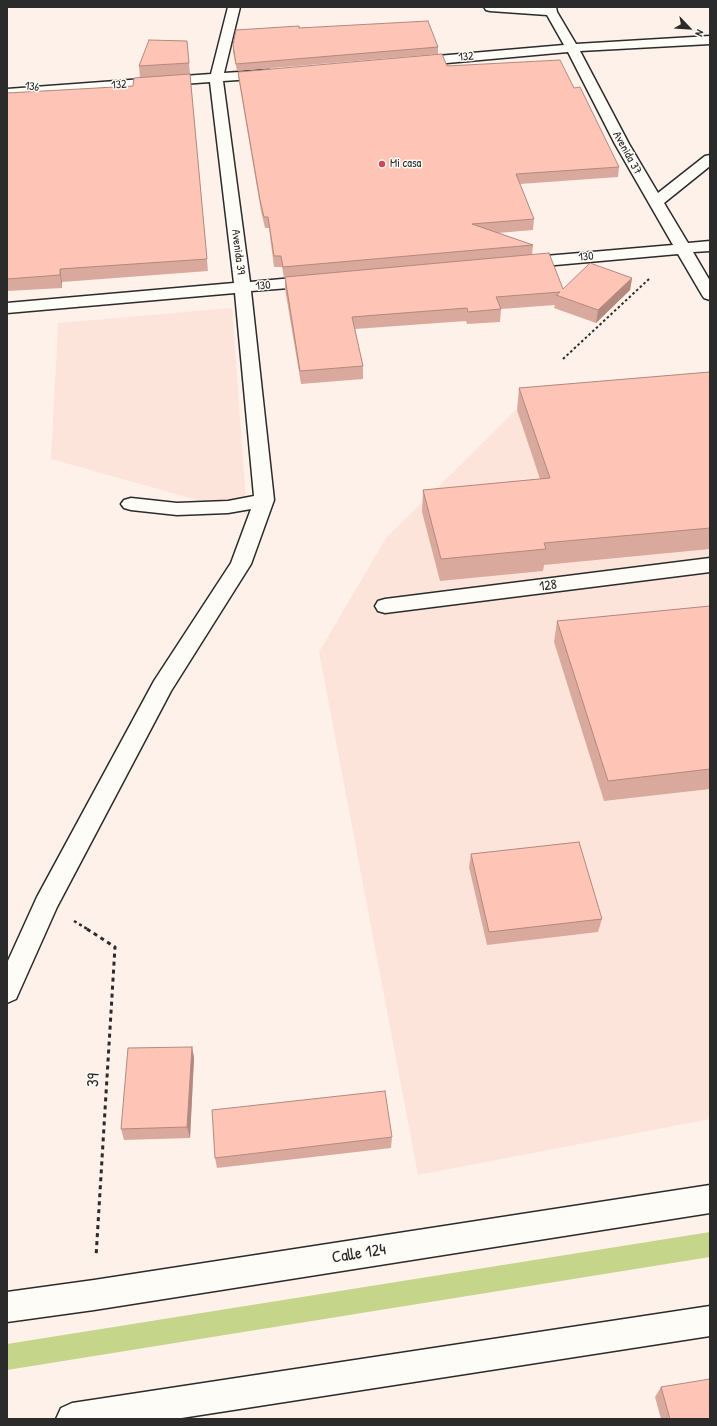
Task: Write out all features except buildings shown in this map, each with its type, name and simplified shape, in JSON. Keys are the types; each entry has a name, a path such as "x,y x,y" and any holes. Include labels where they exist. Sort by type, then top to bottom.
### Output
{"street":[{"name":"Avenida 39","path":"234,7 216,79 243,288 264,500"},
{"path":"490,7 551,9"},
{"name":"Avenida 37","path":"551,9 622,144 710,295"},
{"name":"132","path":"398,63 572,48 710,40"},
{"name":"132","path":"7,93 216,79 279,73"},
{"name":"136","path":"7,84 56,90"},
{"path":"655,203 710,159"},
{"name":"130","path":"510,264 710,246"},
{"name":"130","path":"7,308 330,280"},
{"path":"131,504 177,509 228,507 264,500"},
{"path":"7,991 46,904 162,687 241,564 264,500"},
{"name":"128","path":"385,606 710,565"},
{"name":"Calle 124","path":"7,1307 94,1295 710,1199"},
{"path":"72,1419 710,1321"}],"path":[{"path":"563,358 683,248"},
{"name":"39","path":"46,904 116,947 94,1295"}],"shaded area":[{"path":"232,308 247,514 51,459 58,323"},
{"path":"710,373 710,1119 418,1175 319,652 386,538 537,389"}],"green space":[{"path":"710,1232 710,1257 7,1370 7,1344"}],"place":[{"name":"Mi casa","path":"382,164"}]}
